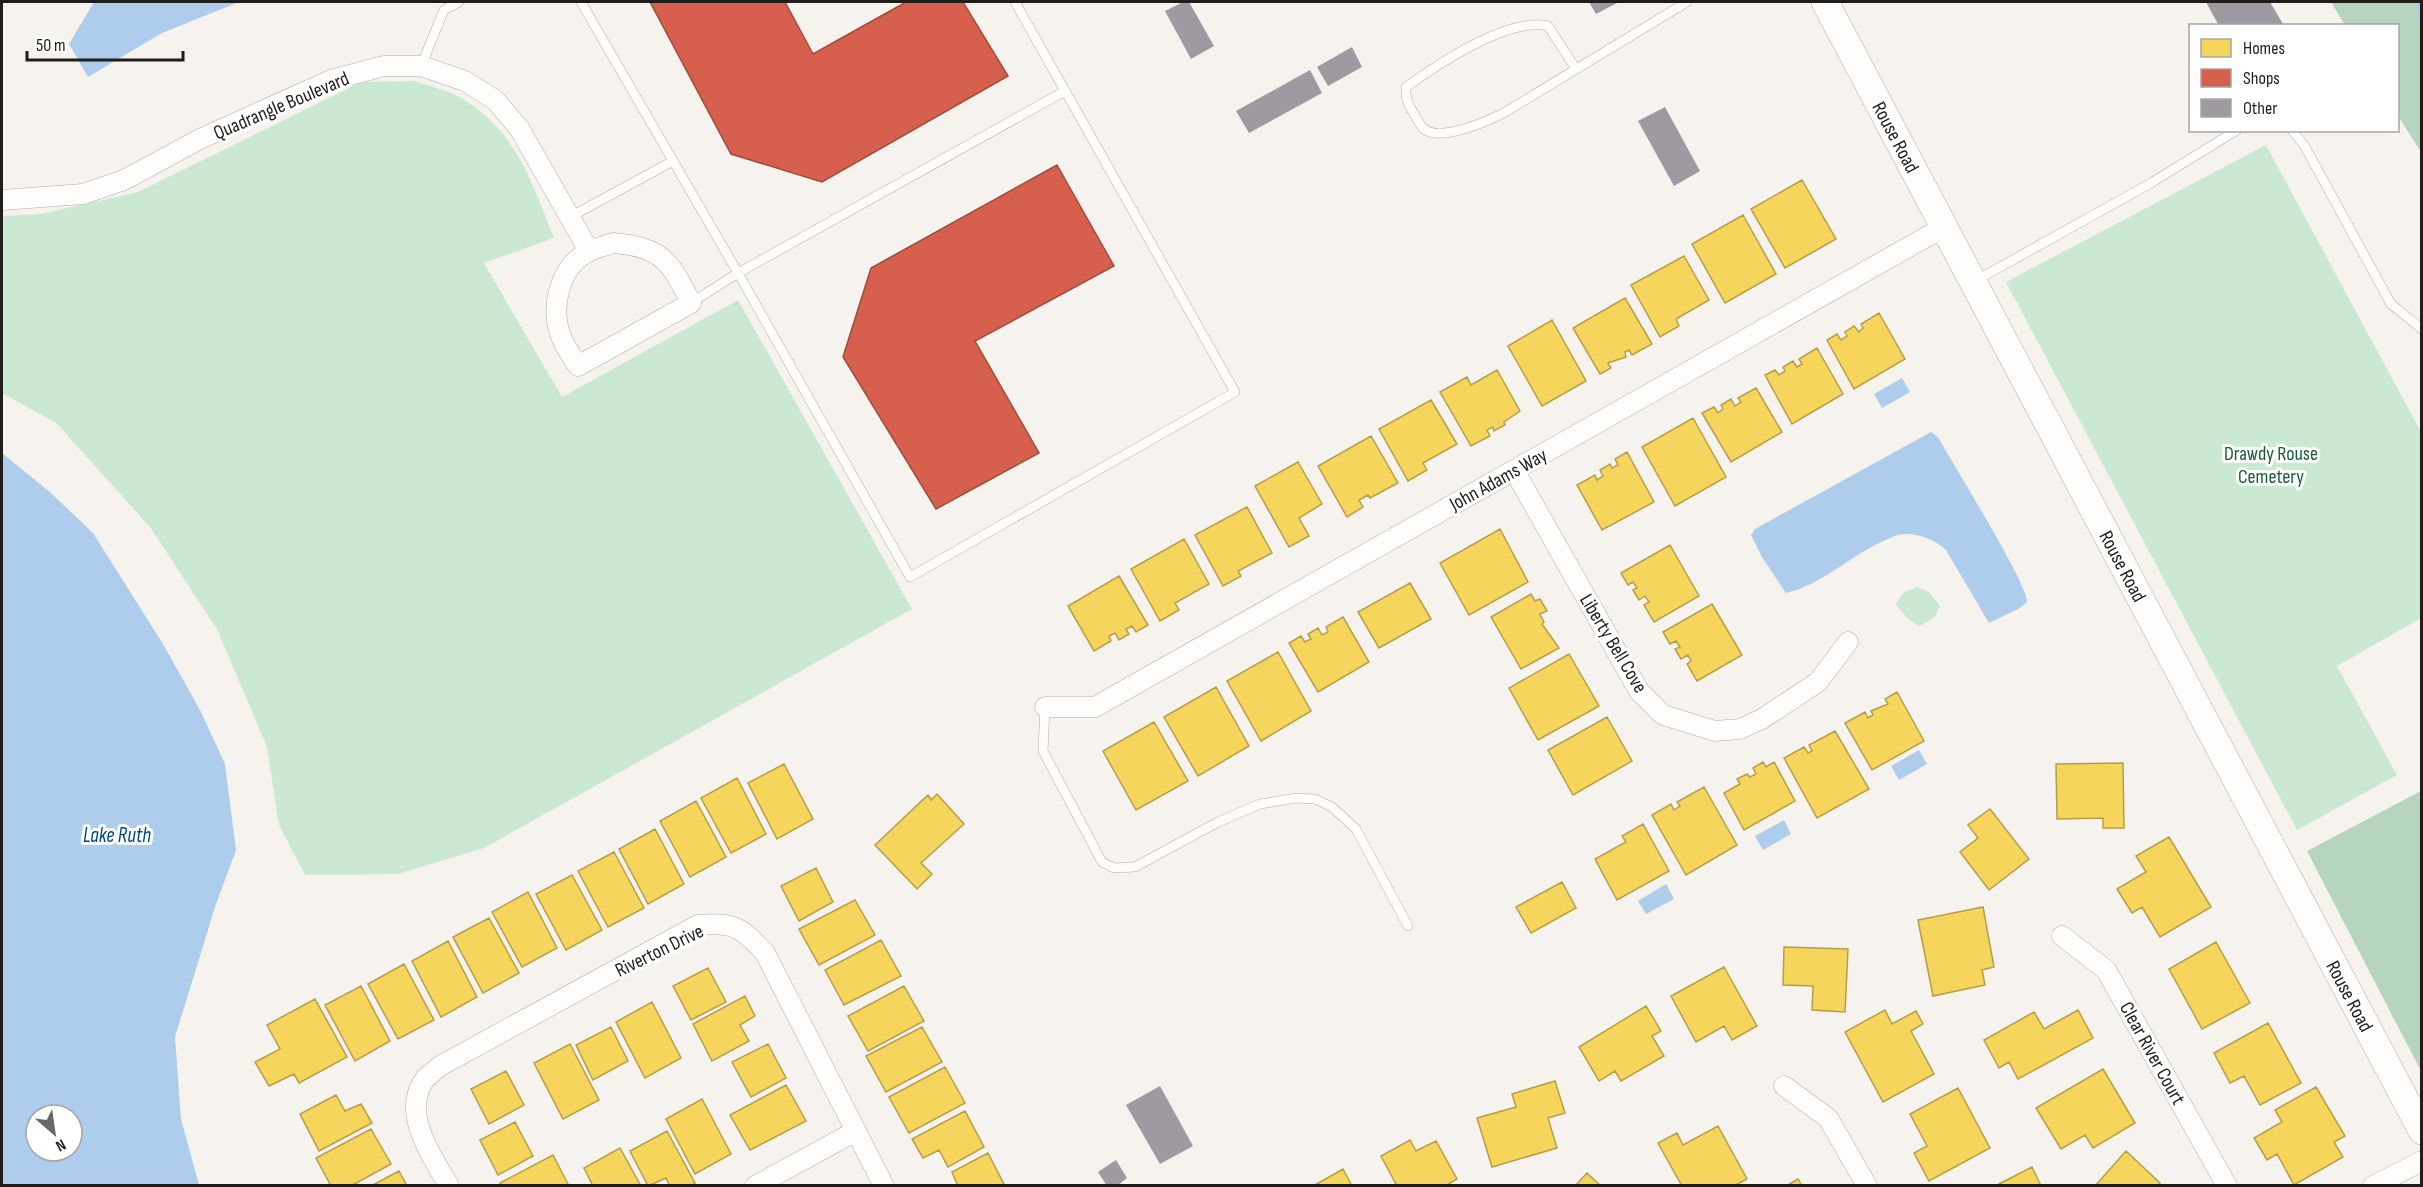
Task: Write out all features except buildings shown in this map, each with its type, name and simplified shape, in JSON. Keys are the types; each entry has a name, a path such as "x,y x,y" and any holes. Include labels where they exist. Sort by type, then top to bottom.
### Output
{"street":[{"name":"Rouse Road","path":"1825,2 2421,1131"},
{"name":"Quadrangle Boulevard","path":"2,200 82,194 124,180 202,138 331,80 384,66 421,66 465,81 495,100 519,128 589,251"},
{"name":"John Adams Way","path":"1045,707 1095,706 1944,227"},
{"path":"613,243 638,245 660,257 675,273 691,303 578,366 562,340 556,315 558,290 570,267 589,251 613,243"},
{"name":"Liberty Bell Cove","path":"1514,470 1639,691 1663,716 1715,731 1740,729 1762,719 1818,682 1848,642"},
{"name":"Riverton Drive","path":"449,1185 420,1135 416,1106 423,1082 440,1066 699,925 726,923 750,937 765,953 884,1185"},
{"name":"Clear River Court","path":"2062,936 2106,970 2227,1185"},
{"path":"1784,1086 1828,1118 1867,1185"},
{"path":"754,1185 856,1131"},
{"path":"2373,1185 2421,1161"}],"lane":[{"path":"421,66 444,10 459,2"},
{"path":"580,2 738,273 910,577 1235,392 1015,2"},
{"path":"1576,69 1548,26 1538,24 1490,36 1443,60 1406,87 1405,99 1423,129 1432,134 1483,124 1502,114 1687,2"},
{"path":"691,303 738,273 1065,91"},
{"path":"1973,282 2151,183 2234,132"},
{"path":"2294,132 2304,145 2391,304 2421,329"},
{"path":"570,218 673,161"},
{"path":"1045,707 1043,751 1102,862 1114,868 1135,867 1218,822 1260,804 1296,798 1315,799 1332,807 1356,829 1408,926"}],"green space":[{"path":"2331,2 2421,2 2421,152 2399,118 2399,24 2344,24"},
{"path":"415,81 454,94 484,114 511,145 530,179 554,238 484,263 562,397 738,300 912,609 484,848 398,874 305,875 279,825 267,747 217,629 150,527 56,423 2,393 2,216 41,214 138,192 361,82"},
{"name":"Drawdy Rouse Cemetery","path":"2266,145 2421,432 2421,618 2337,666 2397,775 2297,830 2006,282"},
{"path":"1917,587 1929,592 1940,606 1934,618 1919,626 1907,618 1896,604 1904,592"},
{"path":"2421,791 2421,1071 2307,851"}],"water":[{"path":"94,2 239,2 162,33 88,77 69,44"},
{"path":"1902,378 1910,392 1882,408 1874,394"},
{"path":"1931,432 1938,437 2003,549 2016,573 2027,602 2020,608 1989,623 1946,550 1930,539 1911,534 1896,536 1881,542 1811,584 1786,593 1762,557 1751,535 1755,529"},
{"name":"Lake Ruth","path":"2,453 51,493 93,533 163,644 200,710 225,764 236,850 216,904 175,1037 181,1119 199,1185 2,1185"},
{"path":"1919,750 1927,764 1899,780 1891,766"},
{"path":"1784,820 1791,834 1763,850 1755,836"},
{"path":"1666,884 1674,899 1646,914 1638,901"}],"waterway":[{"path":"2418,2 2422,19"}]}
